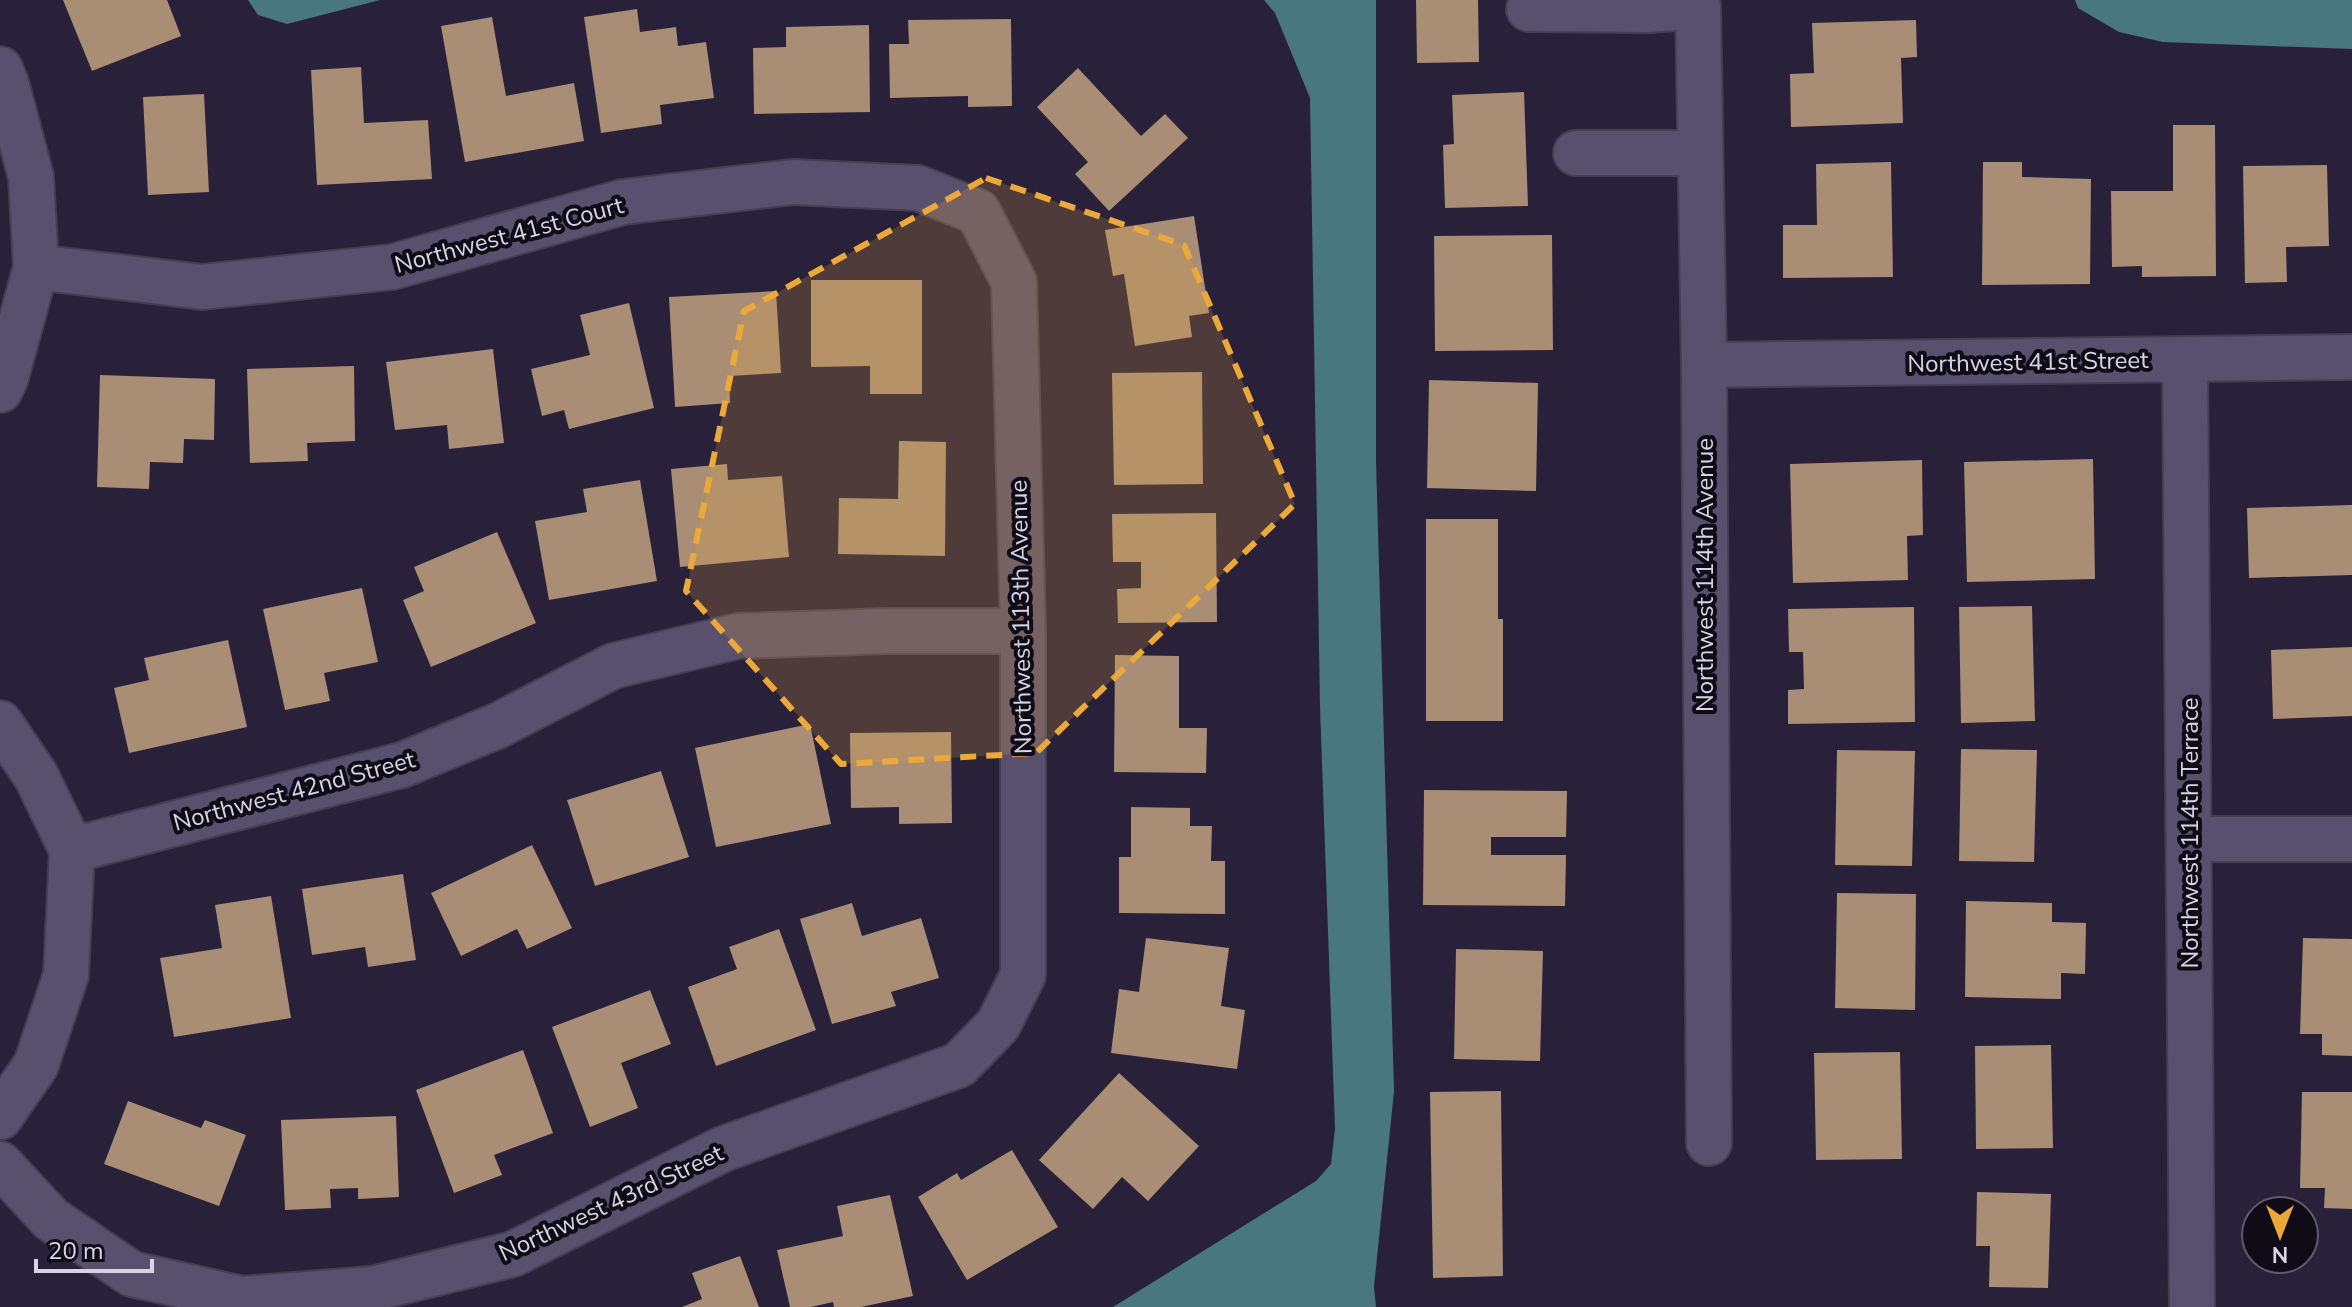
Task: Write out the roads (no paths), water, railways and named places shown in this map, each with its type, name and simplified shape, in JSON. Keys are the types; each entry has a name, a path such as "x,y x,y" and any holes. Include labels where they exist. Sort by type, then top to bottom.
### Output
{"street":[{"name":"Northwest 114th Avenue","path":"1529,9 1649,10 1698,6 1704,365 1709,1143"},
{"path":"0,69 31,177 36,267 0,390"},
{"path":"1576,153 1700,153"},
{"name":"Northwest 41st Court","path":"36,267 202,287 376,269 623,202 793,182 918,188 978,212"},
{"name":"Northwest 113th Avenue","path":"978,212 1014,282 1023,631 1023,975 998,1025"},
{"name":"Northwest 41st Street","path":"1704,365 2352,357"},
{"name":"Northwest 114th Terrace","path":"2185,360 2192,1307"},
{"name":"Northwest 42nd Street","path":"72,850 402,765 497,726 613,666 738,636 1023,631"},
{"path":"0,723 36,776 72,850 66,975 36,1065 0,1117"},
{"path":"2190,839 2352,839"},
{"name":"Northwest 43rd Street","path":"0,1164 51,1219 132,1274 242,1299 372,1289 513,1254 723,1149 959,1065 998,1025"}]}
